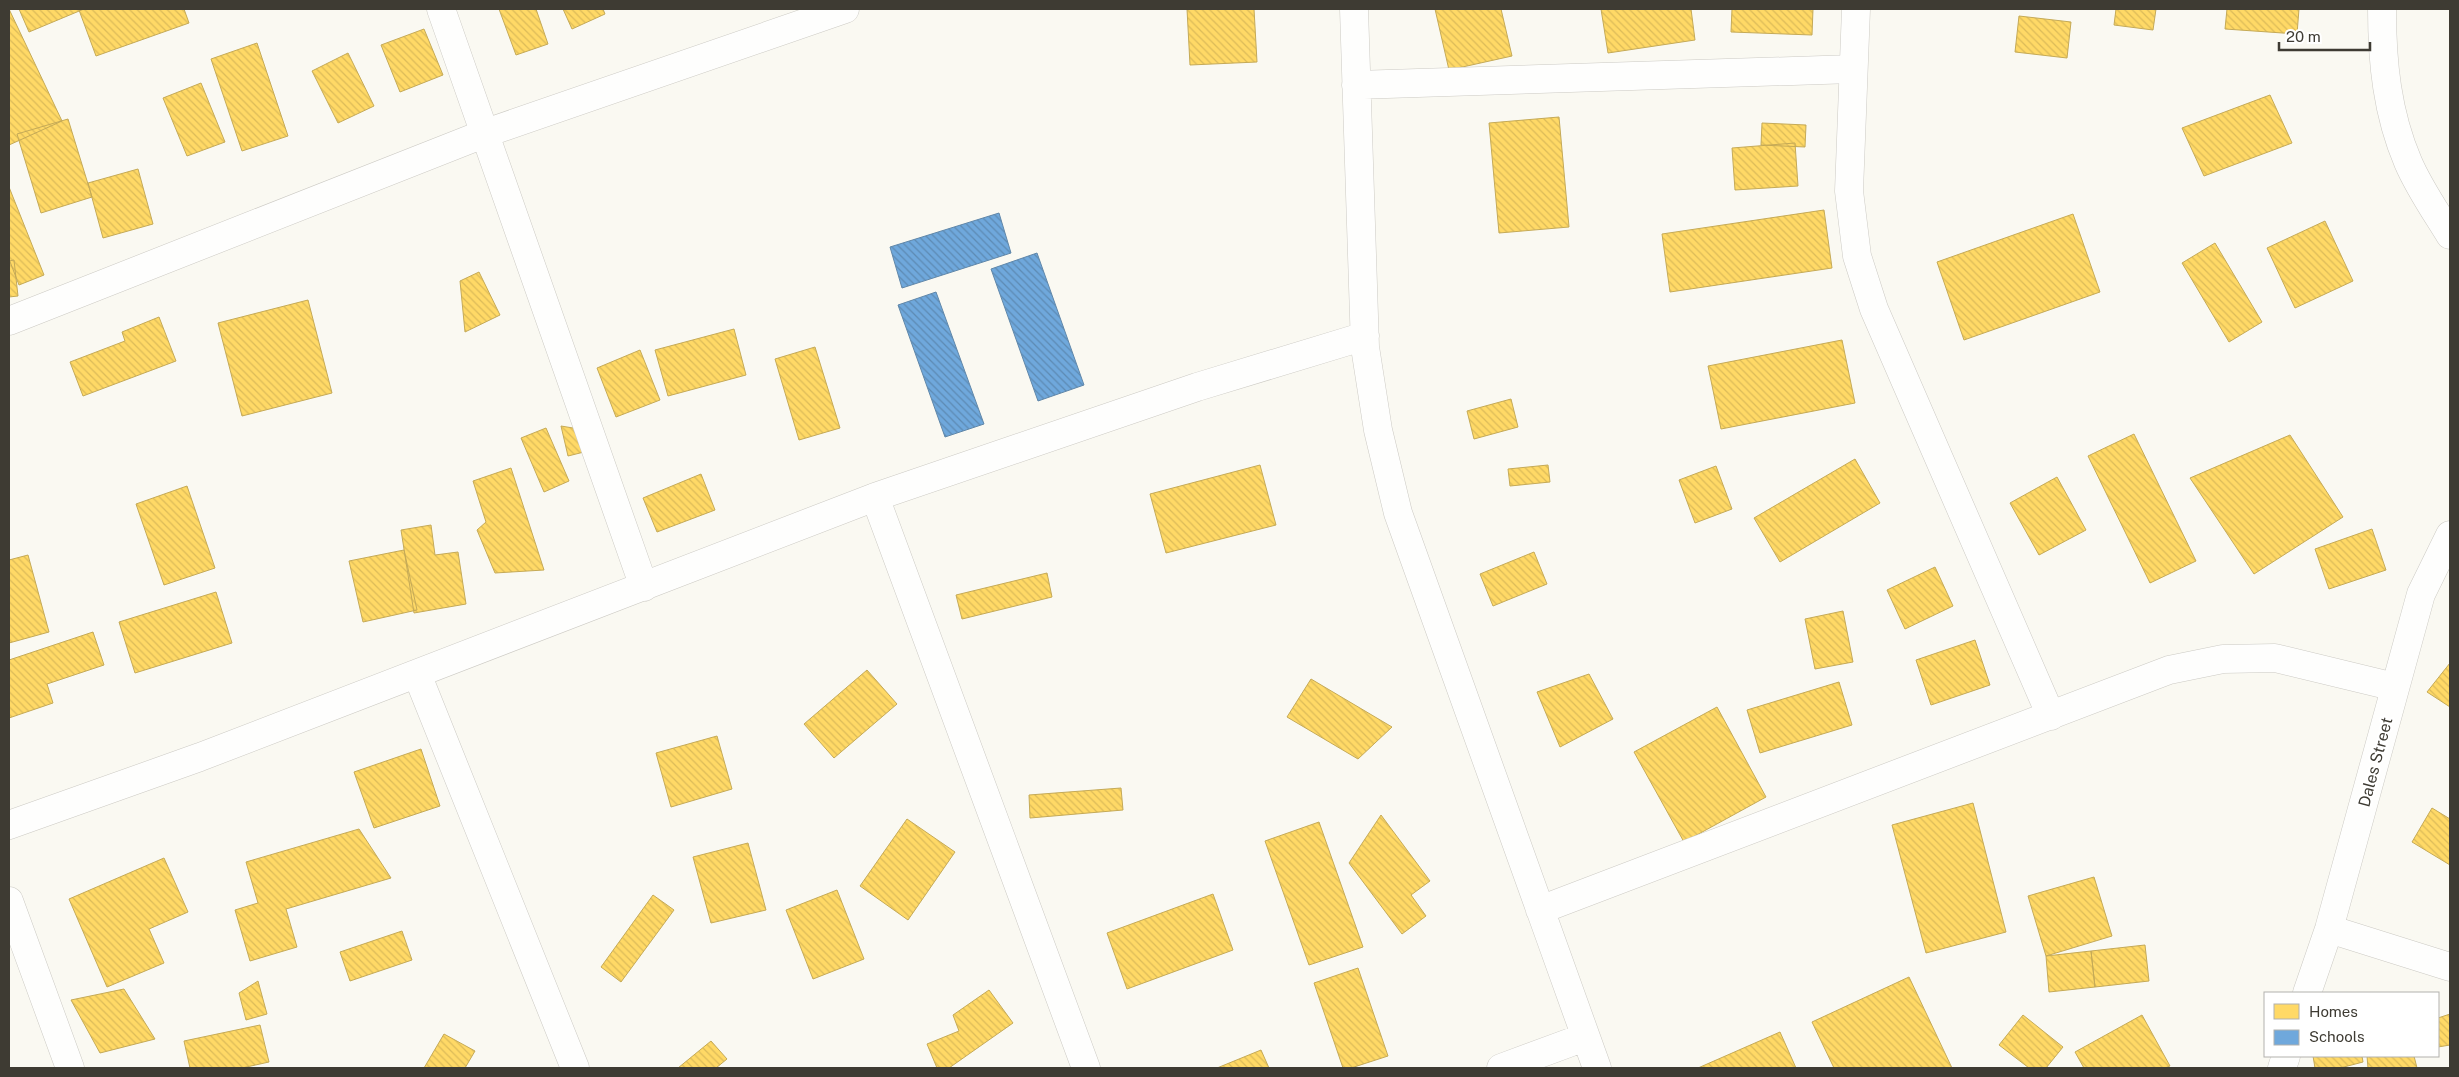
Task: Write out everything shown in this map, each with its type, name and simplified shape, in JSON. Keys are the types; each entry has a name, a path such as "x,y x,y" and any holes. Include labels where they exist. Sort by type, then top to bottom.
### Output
{"street":[{"path":"441,9 644,587"},
{"path":"9,321 486,133 846,9"},
{"path":"1354,9 1365,336 1378,430 1398,513 1596,1068"},
{"path":"1856,9 1849,190 1857,256 1874,309 2051,716"},
{"path":"2382,9 2382,40 2386,89 2395,127 2409,164 2450,236"},
{"path":"1356,85 1853,69"},
{"path":"9,825 209,754 875,497 1197,387 1365,336"},
{"path":"875,497 1086,1068"},
{"name":"Dales Street","path":"2307,992 2329,929 2420,594 2450,535"},
{"path":"1540,910 2169,670 2223,659 2276,658 2395,687"},
{"path":"417,674 575,1068"},
{"path":"9,900 70,1068"},
{"path":"2329,929 2450,967"},
{"path":"1501,1068 1585,1037"}],"building: Homes":[{"path":"9,9 62,121 9,145"},
{"path":"19,9 84,9 29,32"},
{"path":"184,9 189,23 96,56 79,10"},
{"path":"499,9 536,9 548,44 516,55"},
{"path":"563,9 603,9 605,14 572,29"},
{"path":"1187,9 1254,9 1257,62 1190,65"},
{"path":"1435,9 1501,9 1512,56 1449,70"},
{"path":"1601,9 1691,9 1695,40 1608,53"},
{"path":"1732,9 1813,9 1812,35 1731,32"},
{"path":"2116,9 2156,9 2153,30 2114,25"},
{"path":"2227,9 2299,9 2297,34 2225,29"},
{"path":"2019,16 2071,22 2067,58 2015,52"},
{"path":"424,29 443,75 400,92 381,45"},
{"path":"257,43 288,136 242,151 211,59"},
{"path":"348,53 374,106 338,123 312,71"},
{"path":"201,83 225,142 187,156 163,98"},
{"path":"2270,95 2292,143 2204,176 2182,128"},
{"path":"1559,117 1569,227 1499,233 1489,123"},
{"path":"68,119 92,197 41,213 17,134"},
{"path":"1762,123 1806,125 1805,147 1761,145"},
{"path":"1795,143 1798,186 1735,190 1732,148"},
{"path":"138,169 153,224 103,238 88,183"},
{"path":"9,187 44,275 19,285 9,259"},
{"path":"1824,210 1832,268 1670,292 1662,234"},
{"path":"2073,214 2100,292 1964,340 1937,262"},
{"path":"2325,221 2353,281 2295,308 2267,248"},
{"path":"2215,243 2262,322 2229,342 2182,263"},
{"path":"14,260 18,296 9,297 9,261"},
{"path":"479,272 500,315 465,332 460,281"},
{"path":"308,300 332,393 242,416 218,323"},
{"path":"159,317 176,361 83,396 70,362 125,341 122,332"},
{"path":"734,329 746,375 668,396 655,350"},
{"path":"1842,340 1855,403 1721,429 1708,366"},
{"path":"815,347 840,428 799,440 775,359"},
{"path":"640,350 660,400 616,417 597,368"},
{"path":"1511,399 1518,427 1474,439 1467,411"},
{"path":"561,426 579,429 584,452 568,456"},
{"path":"546,428 569,481 544,492 521,438"},
{"path":"2134,434 2196,561 2150,583 2088,456"},
{"path":"2290,435 2343,517 2254,574 2190,478"},
{"path":"1855,459 1880,503 1780,562 1754,518"},
{"path":"1260,465 1276,525 1166,553 1150,494"},
{"path":"1548,465 1550,482 1510,486 1508,469"},
{"path":"1716,466 1732,509 1695,523 1679,480"},
{"path":"511,468 544,570 495,573 477,530 486,522 473,481"},
{"path":"701,474 715,510 657,532 643,498"},
{"path":"2057,477 2086,530 2039,555 2010,503"},
{"path":"187,486 215,568 164,585 136,504"},
{"path":"431,525 435,555 458,552 466,604 414,613 401,530"},
{"path":"2372,529 2386,570 2329,589 2315,549"},
{"path":"404,550 417,610 363,622 349,561"},
{"path":"1534,552 1547,584 1493,606 1480,574"},
{"path":"28,555 49,632 9,643 9,560"},
{"path":"1935,567 1953,606 1905,629 1887,590"},
{"path":"1047,573 1052,597 962,619 956,595"},
{"path":"216,592 232,643 135,673 119,622"},
{"path":"1843,611 1853,662 1815,669 1805,619"},
{"path":"93,632 104,665 47,684 53,703 9,718 9,660"},
{"path":"1975,640 1990,685 1931,705 1916,660"},
{"path":"2450,663 2450,707 2427,692"},
{"path":"867,670 897,704 834,758 804,724"},
{"path":"1589,674 1613,719 1560,747 1537,692"},
{"path":"1311,679 1392,727 1358,759 1287,717"},
{"path":"1839,682 1852,725 1760,753 1747,710"},
{"path":"1717,707 1766,797 1684,842 1634,752"},
{"path":"717,736 732,789 671,807 656,753"},
{"path":"421,749 440,806 374,828 354,772"},
{"path":"1121,788 1123,810 1030,818 1029,795"},
{"path":"1973,803 2006,932 1926,953 1892,825"},
{"path":"2432,808 2450,819 2450,865 2412,842"},
{"path":"1381,815 1430,881 1411,895 1426,916 1402,934 1349,863"},
{"path":"907,819 955,852 908,920 860,886"},
{"path":"1319,822 1363,947 1309,965 1265,841"},
{"path":"359,829 391,878 286,909 297,947 250,961 235,910 258,903 246,862"},
{"path":"748,843 766,910 711,923 693,857"},
{"path":"164,858 188,912 149,929 164,963 107,987 69,899"},
{"path":"2094,877 2112,936 2046,956 2028,896"},
{"path":"837,890 864,959 813,979 786,910"},
{"path":"1213,894 1233,950 1127,989 1107,933"},
{"path":"653,895 674,910 621,982 601,967"},
{"path":"402,931 412,960 350,981 340,952"},
{"path":"2145,945 2149,981 2095,987 2091,951"},
{"path":"2091,951 2095,987 2049,992 2046,956"},
{"path":"1358,968 1388,1056 1351,1068 1343,1068 1314,983"},
{"path":"1909,977 1952,1068 1834,1068 1812,1022"},
{"path":"258,981 267,1014 246,1020 239,993"},
{"path":"124,989 155,1039 100,1053 71,1000"},
{"path":"989,990 1013,1023 949,1068 937,1068 927,1044 959,1031 953,1015"},
{"path":"2450,1014 2450,1045 2439,1047 2439,1018"},
{"path":"2023,1015 2063,1047 2046,1068 2029,1068 1999,1045"},
{"path":"2142,1015 2170,1066 2165,1068 2084,1068 2075,1052"},
{"path":"260,1025 269,1062 242,1068 190,1068 184,1041"},
{"path":"1780,1032 1796,1068 1698,1068"},
{"path":"444,1034 475,1051 465,1068 424,1068"},
{"path":"711,1041 727,1059 716,1068 678,1068"},
{"path":"1261,1050 1269,1068 1217,1068"},
{"path":"2313,1057 2362,1057 2363,1062 2340,1068 2315,1068"},
{"path":"2367,1057 2414,1057 2417,1068 2368,1068"}],"building: Schools":[{"path":"999,213 1011,253 902,288 890,247"},
{"path":"1037,253 1084,385 1038,401 991,269"},
{"path":"936,292 984,424 945,437 898,305"}]}
